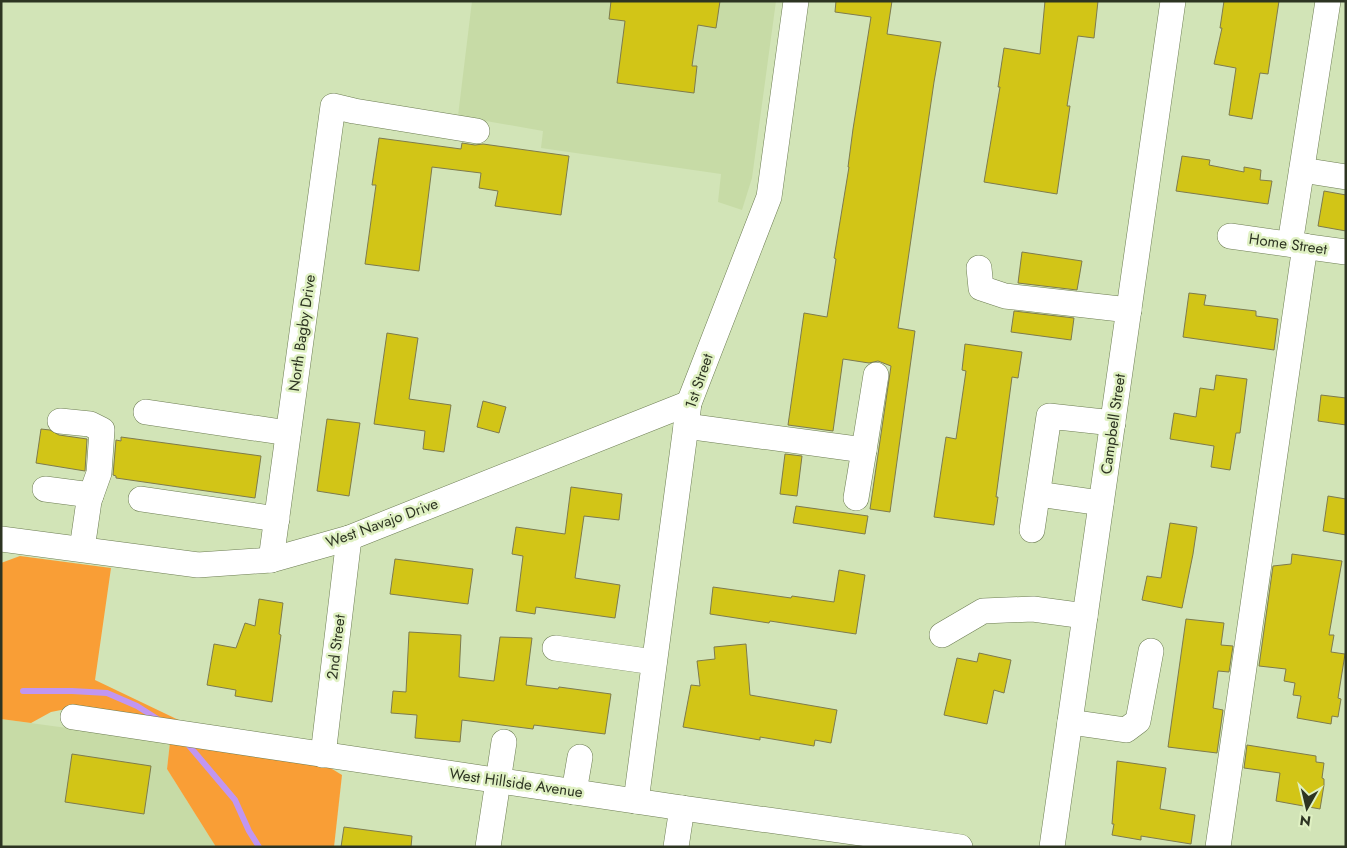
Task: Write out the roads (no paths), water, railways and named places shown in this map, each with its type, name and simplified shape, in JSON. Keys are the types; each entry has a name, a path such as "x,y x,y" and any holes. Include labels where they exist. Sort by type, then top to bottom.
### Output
{"street":[{"name":"1st Street","path":"636,801 687,414 768,197 796,1"},
{"name":"Campbell Street","path":"1052,847 1174,1"},
{"path":"1218,847 1298,245 1302,170 1328,1"},
{"name":"North Bagby Drive","path":"271,560 333,106 477,131"},
{"path":"1302,170 1346,177"},
{"name":"Home Street","path":"1230,236 1346,252"},
{"path":"979,268 981,288 1005,296 1129,310"},
{"path":"856,498 876,375"},
{"path":"146,412 288,433"},
{"path":"687,414 864,450"},
{"name":"West Navajo Drive","path":"1,538 198,565 271,560 349,538 687,414"},
{"path":"1032,530 1049,416 1113,424"},
{"path":"60,420 90,424 102,430 99,473 92,495 82,549"},
{"path":"45,489 92,495"},
{"path":"1038,494 1101,503"},
{"path":"141,499 277,519"},
{"name":"2nd Street","path":"324,755 349,538"},
{"path":"942,635 983,611 1033,609 1085,616"},
{"path":"555,648 654,662"},
{"path":"1070,722 1126,730 1138,722 1152,651"},
{"name":"West Hillside Avenue","path":"73,716 682,808 960,847"},
{"path":"488,847 504,742"},
{"path":"574,792 580,757"},
{"path":"676,847 682,808"}],"waterway":[{"path":"23,691 107,693 137,706 159,720"},
{"path":"186,742 235,800 249,831 259,847"}]}
